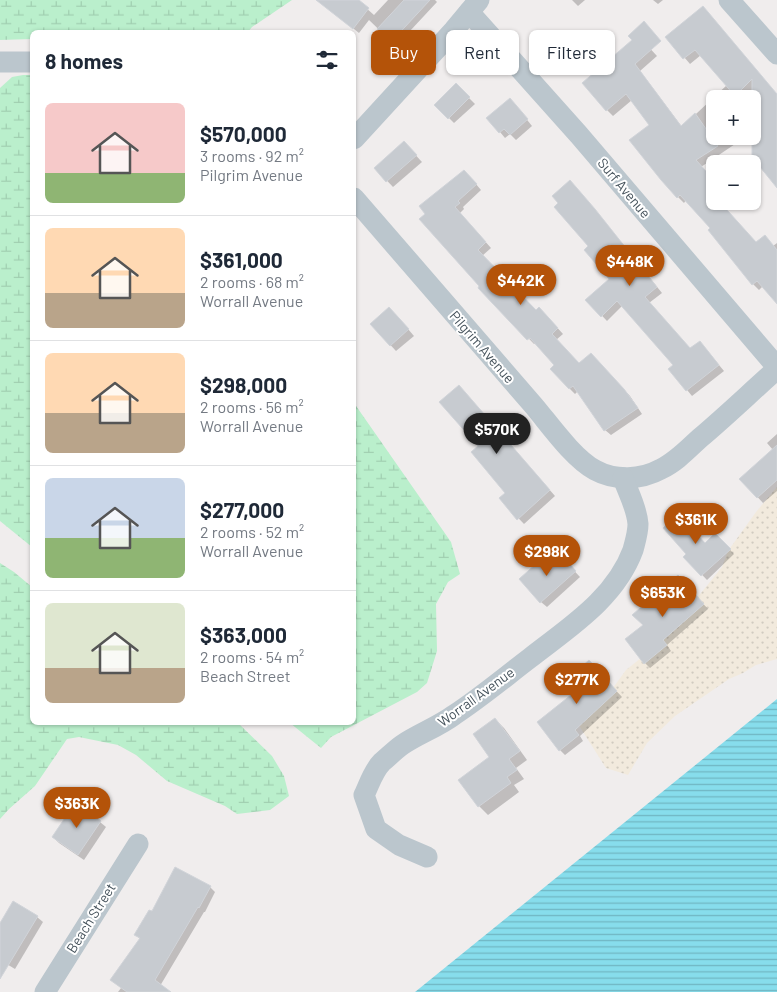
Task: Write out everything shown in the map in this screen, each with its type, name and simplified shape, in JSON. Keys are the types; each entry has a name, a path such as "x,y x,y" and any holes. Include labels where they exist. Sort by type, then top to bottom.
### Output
{"street":[{"path":"730,0 777,54"},
{"path":"356,137 474,6"},
{"name":"Surf Avenue","path":"474,6 579,135 777,368"},
{"path":"0,62 30,62"},
{"name":"Pilgrim Avenue","path":"356,200 562,440 595,470 622,478"},
{"path":"622,478 648,474 672,463 777,368"},
{"name":"Worrall Avenue","path":"426,857 399,845 376,829 364,796 374,774 380,764 401,746 453,716 483,694 574,624 605,594 619,577 630,558 637,536 638,524 635,509 622,478"},
{"name":"Beach Street","path":"45,992 138,844"}],"green space":[{"path":"0,0 292,0 250,30 30,30 30,39 0,40"},
{"path":"30,75 30,545 0,521 0,88 12,77"},
{"path":"356,406 451,542 460,574 448,582 436,604 437,651 427,683 417,692 356,724"},
{"path":"0,563 30,585 30,725 240,725 272,756 284,776 289,796 270,810 237,814 225,806 167,781 136,755 118,745 79,737 67,739 35,786 0,819"},
{"path":"292,725 354,725 331,737 321,748"}],"sand":[{"path":"777,487 777,659 756,665 729,679 675,716 647,743 628,775 606,768 578,724 602,703 626,670 651,650 688,609 722,567 728,551"}],"water":[{"path":"777,699 777,992 415,992"}],"building":[{"path":"316,0 359,0 369,8 353,29"},
{"path":"404,0 430,0 402,30 377,29"},
{"path":"703,6 777,94 777,188 761,168 761,155 752,155 752,145 761,145 761,90 752,90 752,79 741,90 730,90 695,50 683,59 665,37"},
{"path":"644,21 661,41 635,64 681,126 695,113 706,129 706,145 718,146 696,160 706,171 706,210 727,210 756,242 765,235 777,250 777,304 757,281 752,285 708,230 710,228 680,195 677,198 629,140 649,125 626,94 606,111 582,83 591,75 615,75 615,55 632,40 628,36"},
{"path":"456,83 470,97 448,119 434,105"},
{"path":"510,98 528,119 510,135 504,129 499,133 486,118"},
{"path":"404,141 417,155 386,182 374,168"},
{"path":"464,170 477,184 458,201 460,203 455,207 486,242 478,250 536,310 539,307 558,328 552,334 579,363 591,353 624,389 638,408 604,431 573,386 569,389 550,369 554,365 530,338 527,340 478,288 479,286 419,219 425,214 419,206"},
{"path":"570,180 657,287 645,297 690,348 700,341 719,365 686,391 668,369 673,365 617,301 601,317 585,300 609,279 584,250 588,246 554,207 558,203 552,196"},
{"path":"389,307 409,329 390,346 370,324"},
{"path":"459,385 550,490 517,520 499,498 505,493 471,452 478,446 439,402"},
{"path":"777,445 777,480 757,498 739,479"},
{"path":"678,513 705,543 715,533 731,549 701,576 683,557 686,554 663,528"},
{"path":"561,554 576,571 540,603 519,579 546,555 552,562"},
{"path":"678,575 704,604 663,640 667,645 644,664 625,639 643,625 632,615"},
{"path":"589,660 617,691 575,730 579,735 559,751 537,722 576,691 566,681"},
{"path":"495,718 520,751 509,759 517,770 507,777 511,783 478,807 458,780 489,757 473,734"},
{"path":"75,803 101,821 78,855 52,837"},
{"path":"175,867 211,886 155,980 171,992 127,992 110,980 140,938 134,935 149,910 152,911"},
{"path":"13,901 38,916 0,979 0,923"}]}
